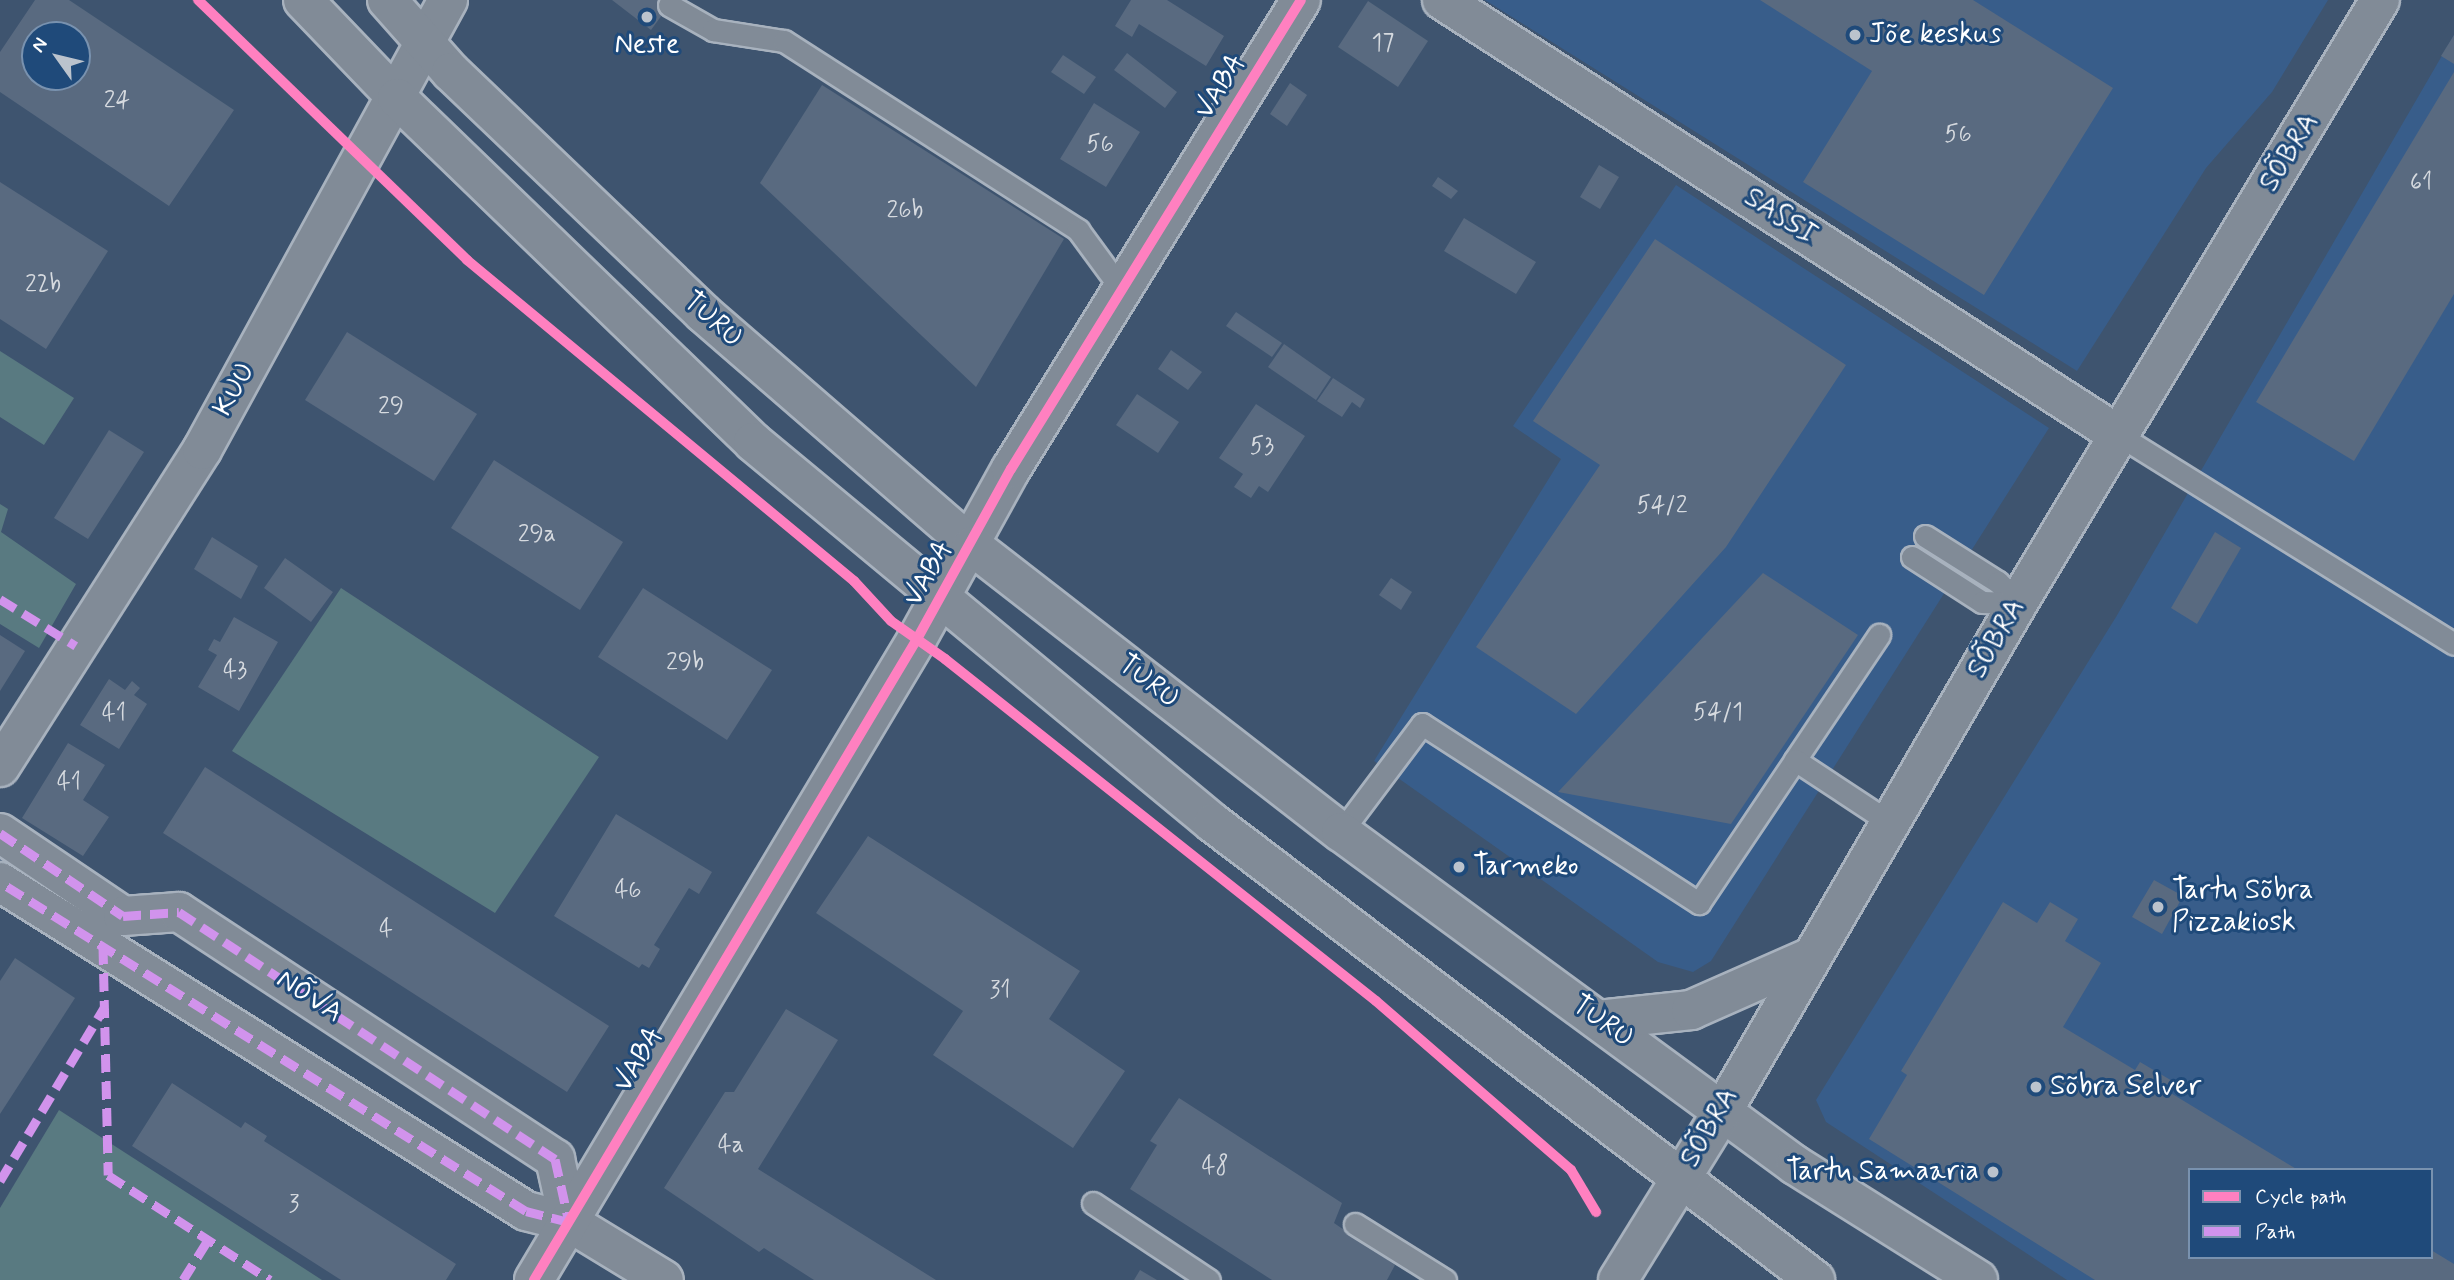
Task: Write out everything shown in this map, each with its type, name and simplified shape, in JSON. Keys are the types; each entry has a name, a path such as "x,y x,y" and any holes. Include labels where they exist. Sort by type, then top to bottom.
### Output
{"street":[{"name":"TURU","path":"303,0 397,98 753,442 1213,823 1679,1181 1815,1280"},
{"name":"TURU","path":"387,0 426,44 703,313 972,546 1341,832 1795,1166 1978,1280"},
{"name":"KUU","path":"0,767 202,450 449,0"},
{"name":"VABA","path":"534,1280 972,546 1011,469 1301,0"},
{"name":"SASSI","path":"1442,0 2117,434"},
{"name":"SÕBRA","path":"1618,1280 1722,1112 1809,958 2117,434 2379,0"},
{"name":"NÕVA","path":"0,833 123,916 179,912 555,1159 569,1222"},
{"path":"0,882 526,1211 569,1222 664,1280"},
{"path":"1598,1020 1691,1010 1809,958"}],"lane":[{"path":"669,5 713,30 784,41 1077,230 1122,290"},
{"path":"2117,434 2454,644"},
{"path":"1925,537 1998,582 2018,603"},
{"path":"1912,557 1982,602 2018,603"},
{"path":"1341,832 1422,724 1699,903 1879,635"},
{"path":"1795,760 1889,822"},
{"path":"1093,1203 1209,1280"},
{"path":"1356,1224 1445,1280"}],"shaded area":[{"path":"1485,0 2328,0 2272,92 2206,168 2077,371"},
{"path":"2454,35 2454,1280 2067,1280 1826,1122 1816,1100 2116,617"},
{"path":"1676,185 2049,428 1711,961 1693,972 1658,962 1374,761 1561,459 1513,426"}],"green space":[{"path":"0,351 74,398 44,445 0,417"},
{"path":"0,504 8,509 1,532 76,584 39,648 0,624"},
{"path":"341,588 599,757 495,913 232,751"},
{"path":"59,1110 322,1280 0,1280 0,1208"}],"building":[{"path":"35,0 69,0 234,110 169,206 0,92 0,52"},
{"name":"Neste","path":"612,0 673,0 651,30"},
{"path":"1131,0 1167,0 1224,36 1206,66 1139,24 1132,37 1115,26"},
{"path":"1760,0 1973,0 2113,88 1984,295 1803,182 1872,71"},
{"path":"1368,1 1428,41 1398,87 1338,47"},
{"path":"2454,35 2454,64 2441,56"},
{"path":"1127,53 1177,92 1165,108 1114,70"},
{"path":"1063,55 1096,77 1084,94 1051,72"},
{"path":"2454,72 2454,294 2354,461 2256,402"},
{"path":"1290,83 1307,95 1287,126 1270,114"},
{"path":"822,85 1064,239 976,387 760,183"},
{"path":"1094,103 1140,132 1106,187 1060,159"},
{"path":"1599,165 1619,177 1600,209 1580,197"},
{"path":"1438,177 1458,191 1451,199 1432,186"},
{"path":"0,182 108,251 46,349 0,319"},
{"path":"1464,218 1536,262 1516,294 1444,251"},
{"path":"1655,239 1846,365 1726,547 1576,714 1476,647 1600,465 1533,421"},
{"path":"1236,312 1282,343 1272,357 1226,326"},
{"path":"347,332 477,414 434,481 305,400"},
{"path":"1284,344 1331,377 1316,400 1268,367"},
{"path":"1171,350 1202,372 1188,390 1158,369"},
{"path":"1333,378 1365,399 1360,408 1352,402 1342,417 1317,401"},
{"path":"1137,394 1179,422 1158,453 1116,425"},
{"path":"1256,404 1305,436 1268,492 1259,486 1251,498 1234,487 1243,474 1219,458"},
{"path":"109,430 144,452 88,539 54,518"},
{"path":"494,460 623,542 580,610 451,528"},
{"path":"2215,532 2241,548 2197,624 2171,608"},
{"path":"212,537 258,566 241,599 194,569"},
{"path":"285,558 333,592 311,622 264,588"},
{"path":"1763,573 1858,635 1731,824 1558,792"},
{"path":"1391,578 1412,592 1401,610 1379,595"},
{"path":"643,588 772,670 727,740 598,657"},
{"path":"234,617 278,642 239,711 198,687 217,655 208,650 214,639 220,642"},
{"path":"0,635 25,651 0,691"},
{"path":"109,679 125,690 132,681 140,688 134,695 147,704 119,749 80,725"},
{"path":"68,743 105,765 83,800 109,817 83,856 22,818"},
{"path":"205,767 609,1026 567,1092 163,833"},
{"path":"616,814 712,872 699,894 689,888 654,945 660,949 649,968 642,964 639,968 554,916"},
{"path":"868,836 1080,971 1049,1019 1125,1071 1073,1148 933,1055 963,1011 816,913"},
{"name":"Tartu Sõbra Pizzakiosk","path":"2154,880 2183,896 2162,934 2132,917"},
{"name":"Sõbra Selver","path":"2003,902 2037,923 2050,902 2078,919 2065,941 2101,963 2063,1027 2135,1070 2140,1062 2174,1082 2169,1092 2295,1168 2188,1168 2188,1259 2433,1259 2433,1251 2454,1264 2454,1280 2095,1280 1869,1139 1907,1075 1901,1071"},
{"path":"15,958 75,998 0,1114 0,981"},
{"path":"786,1009 838,1040 758,1169 936,1280 814,1280 764,1248 759,1252 664,1188 725,1092 734,1092"},
{"path":"172,1083 241,1128 245,1122 267,1136 264,1141 456,1264 446,1280 341,1280 132,1146"},
{"path":"1179,1098 1342,1203 1334,1223 1395,1265 1387,1280 1272,1280 1130,1189 1157,1145 1150,1141"},
{"path":"1140,1270 1157,1280 1134,1280"}],"marked path":[{"path":"0,599 76,646"},
{"path":"0,833 123,916 179,912 555,1159 569,1222 526,1211 0,882"},
{"path":"103,946 108,1175 270,1280"},
{"path":"0,1181 105,1006"},
{"path":"183,1280 208,1240"}],"cycle path":[{"path":"198,0 467,260 854,581 891,621 945,659 1376,1001 1571,1170 1596,1212"},
{"path":"534,1280 917,639 1011,469 1301,0"}],"place":[{"name":"Neste","path":"647,17"},
{"name":"Jõe keskus","path":"1855,35"},
{"name":"Tarmeko","path":"1459,867"},
{"name":"Tartu Sõbra Pizzakiosk","path":"2158,907"},
{"name":"Sõbra Selver","path":"2036,1087"},
{"name":"Tartu Samaaria","path":"1993,1172"}]}
